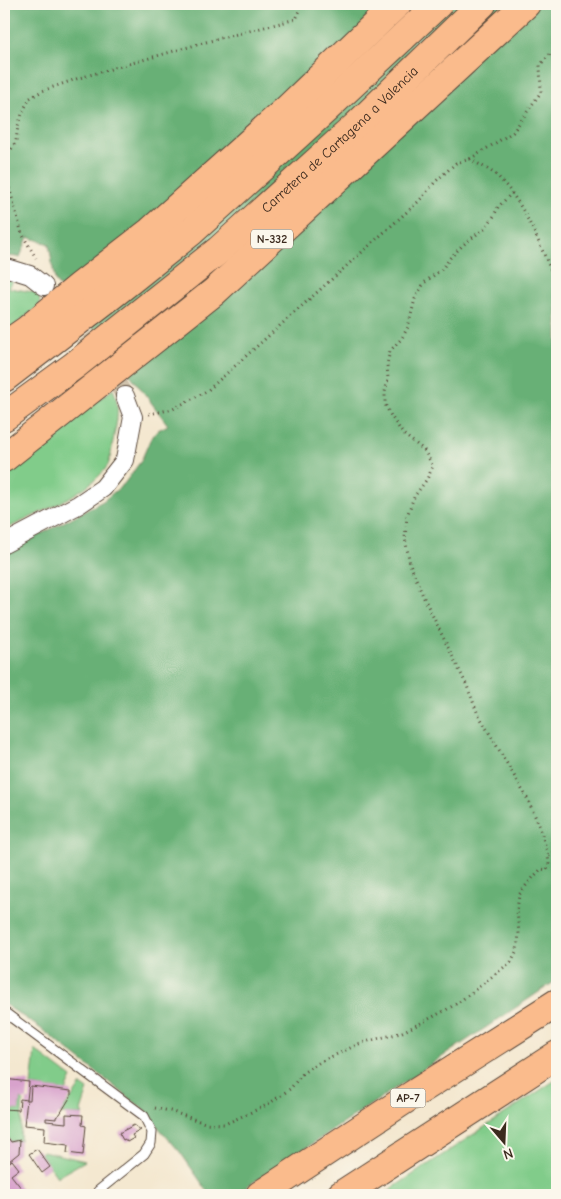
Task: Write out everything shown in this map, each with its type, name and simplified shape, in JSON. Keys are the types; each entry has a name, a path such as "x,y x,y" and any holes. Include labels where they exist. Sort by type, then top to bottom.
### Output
{"highway":[{"path":"4,346 27,330 151,231 279,116 396,4"},
{"path":"4,378 112,295 192,230 326,109 438,4"},
{"name":"Carretera de Cartagena a Valencia","path":"4,417 75,365 219,250 355,127 482,4"},
{"name":"N-332","path":"4,458 214,292 526,4"},
{"name":"AP-7","path":"260,1195 557,1003"},
{"path":"341,1195 557,1055"}],"street":[{"path":"4,267 30,275 44,286"},
{"path":"4,544 78,506 103,488 126,460 133,416 125,396"}],"lane":[{"path":"4,1012 144,1116 152,1132 151,1143 144,1154 98,1191"}],"path":[{"path":"4,162 16,141 23,111 30,98 42,91 79,78 296,18 301,8 300,4"},
{"path":"133,416 174,409 207,392 419,201 435,182 456,163 470,159 513,132 541,92 540,65 557,46"},
{"path":"470,159 502,180 512,193 531,224 557,284"},
{"path":"4,169 22,234 36,258 30,275"},
{"path":"132,1107 144,1106 170,1111 205,1123 225,1124 267,1105 290,1089 304,1072 320,1062 361,1043 400,1033 446,1010 511,962 517,950 519,895 541,869 547,870 549,865 548,855 539,825 527,798 477,712 467,686 423,596 410,564 405,538 407,516 414,498 433,466 424,450 403,434 390,416 385,404 388,379 387,364 390,351 402,338 408,327 415,299 424,283 442,269 463,245 486,227 498,207 512,193"},
{"path":"4,200 14,204"},
{"path":"549,856 557,850"}],"green space":[{"path":"4,4 557,4 557,980 233,1195 210,1195 180,1152 147,1112 40,1028 4,1004 4,554 103,501 124,484 141,461 150,440 158,430 168,425 55,281 49,244 28,237 20,257 4,256"},
{"path":"4,276 13,280 9,288 39,293 40,305 4,334"},
{"path":"113,389 117,404 117,415 108,465 89,485 75,494 4,530 4,471"},
{"path":"35,1050 72,1078 66,1091 31,1086"},
{"path":"557,1079 557,1195 382,1195"},
{"path":"81,1085 88,1090 81,1111 83,1115 60,1114"},
{"path":"20,1099 23,1100 20,1140 11,1142 4,1132 4,1109 19,1110"},
{"path":"43,1151 85,1161 57,1177 40,1153"}],"building":[{"path":"4,1079 29,1082 27,1100 20,1099 19,1110 4,1109"},
{"path":"31,1086 71,1091 71,1096 56,1119 46,1118 46,1121 66,1123 66,1114 83,1115 82,1125 86,1126 83,1155 67,1153 68,1145 44,1142 45,1127 24,1125"},
{"path":"134,1125 141,1130 132,1135 134,1138 127,1142 125,1139 123,1140 119,1133"},
{"path":"9,1139 11,1142 20,1140 19,1153 4,1165 4,1142"},
{"path":"37,1149 50,1167 42,1173 29,1154"},
{"path":"12,1160 19,1169 11,1175 22,1189 13,1195 4,1195 4,1167"}],"tunnel":[{"path":"67,316 102,359 125,396"}]}
